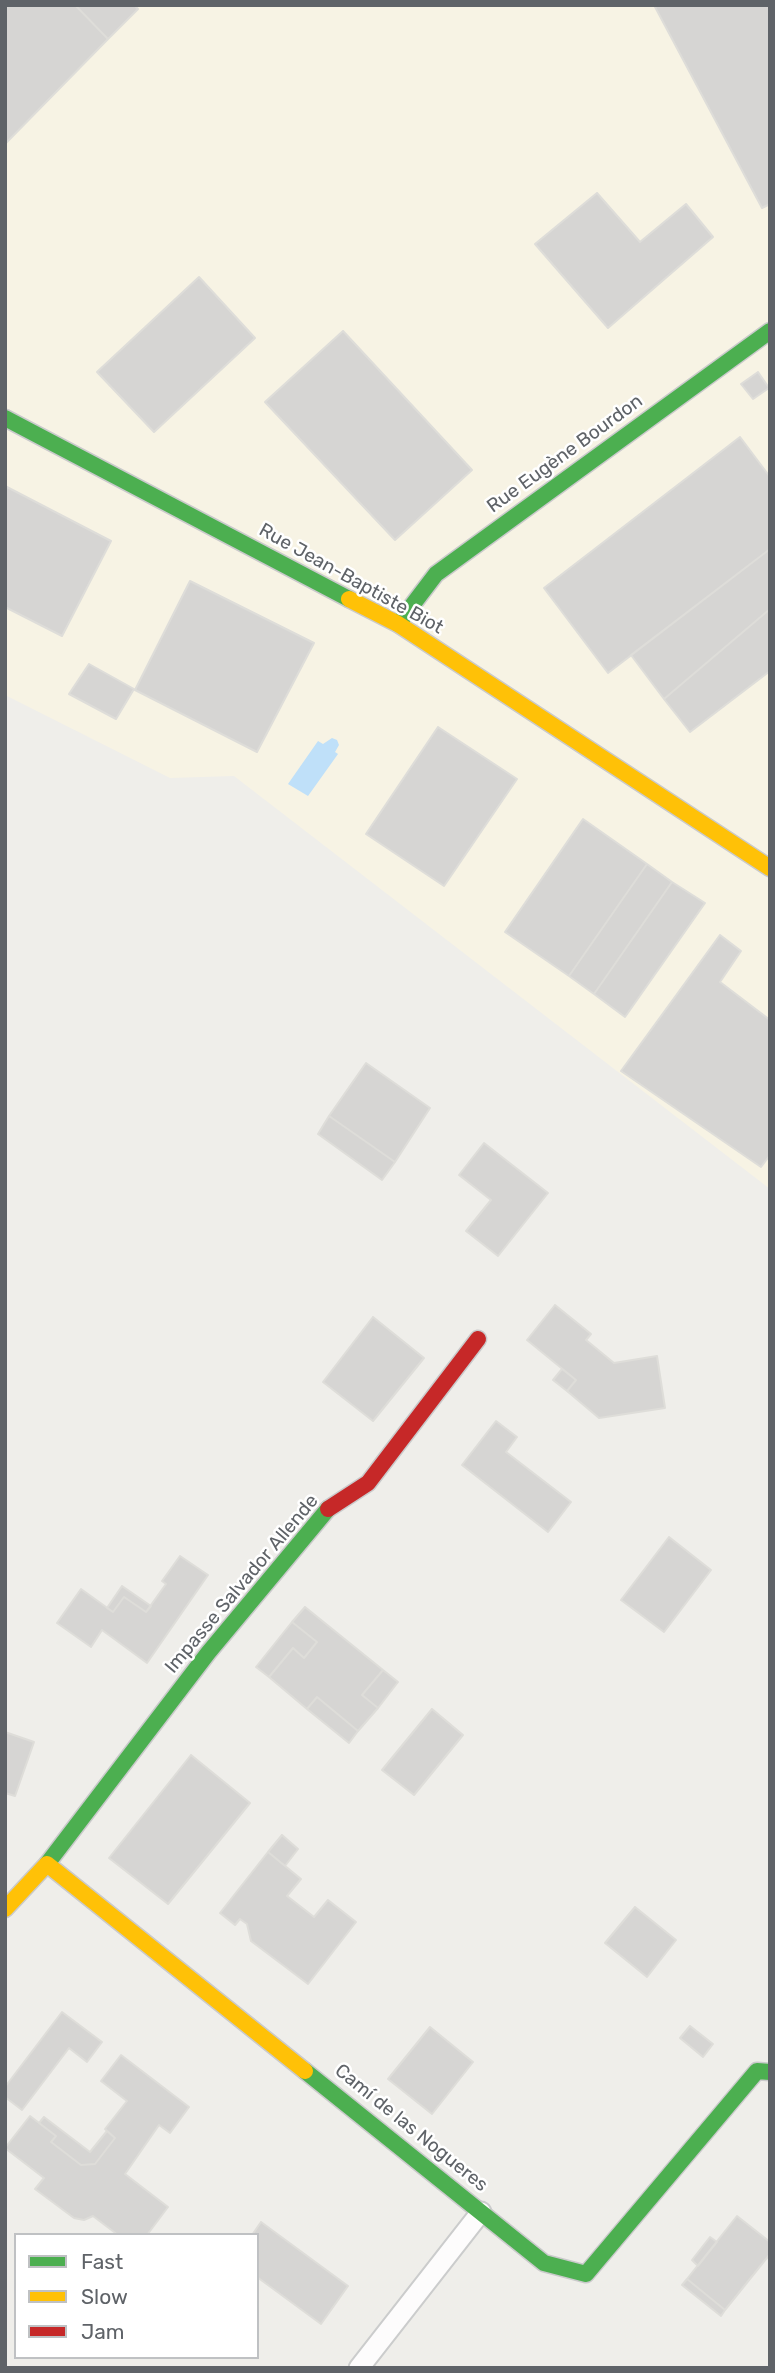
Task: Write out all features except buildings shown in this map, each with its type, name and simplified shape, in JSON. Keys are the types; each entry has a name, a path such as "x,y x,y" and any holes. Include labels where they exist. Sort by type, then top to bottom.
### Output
{"street":[{"name":"Rue Eugène Bourdon","path":"398,624 436,574 770,331"},
{"name":"Rue Jean-Baptiste Biot","path":"5,418 398,624 770,868"},
{"name":"Impasse Salvador Allende","path":"47,1864 258,1592 325,1511 368,1483 478,1339"},
{"path":"5,1909 47,1864"},
{"name":"Camí de las Nogueres","path":"47,1864 544,2263 586,2274 757,2071 770,2072"}],"lane":[{"path":"359,2368 481,2212"}],"shaded area":[{"path":"5,5 770,5 770,1189 234,776 170,778 5,695"}],"water":[{"path":"332,738 337,740 339,745 335,752 338,754 308,796 288,784 318,741 323,744"}],"traffic: fast":[{"path":"398,624 436,574 770,331"},
{"path":"5,418 349,599"},
{"path":"47,1864 208,1653 328,1509"},
{"path":"305,2071 544,2263 586,2274 757,2071 770,2072"}],"traffic: slow":[{"path":"349,599 398,624 770,868"},
{"path":"5,1909 47,1864 305,2071"}],"traffic: jam":[{"path":"328,1509 368,1483 478,1339"}]}
